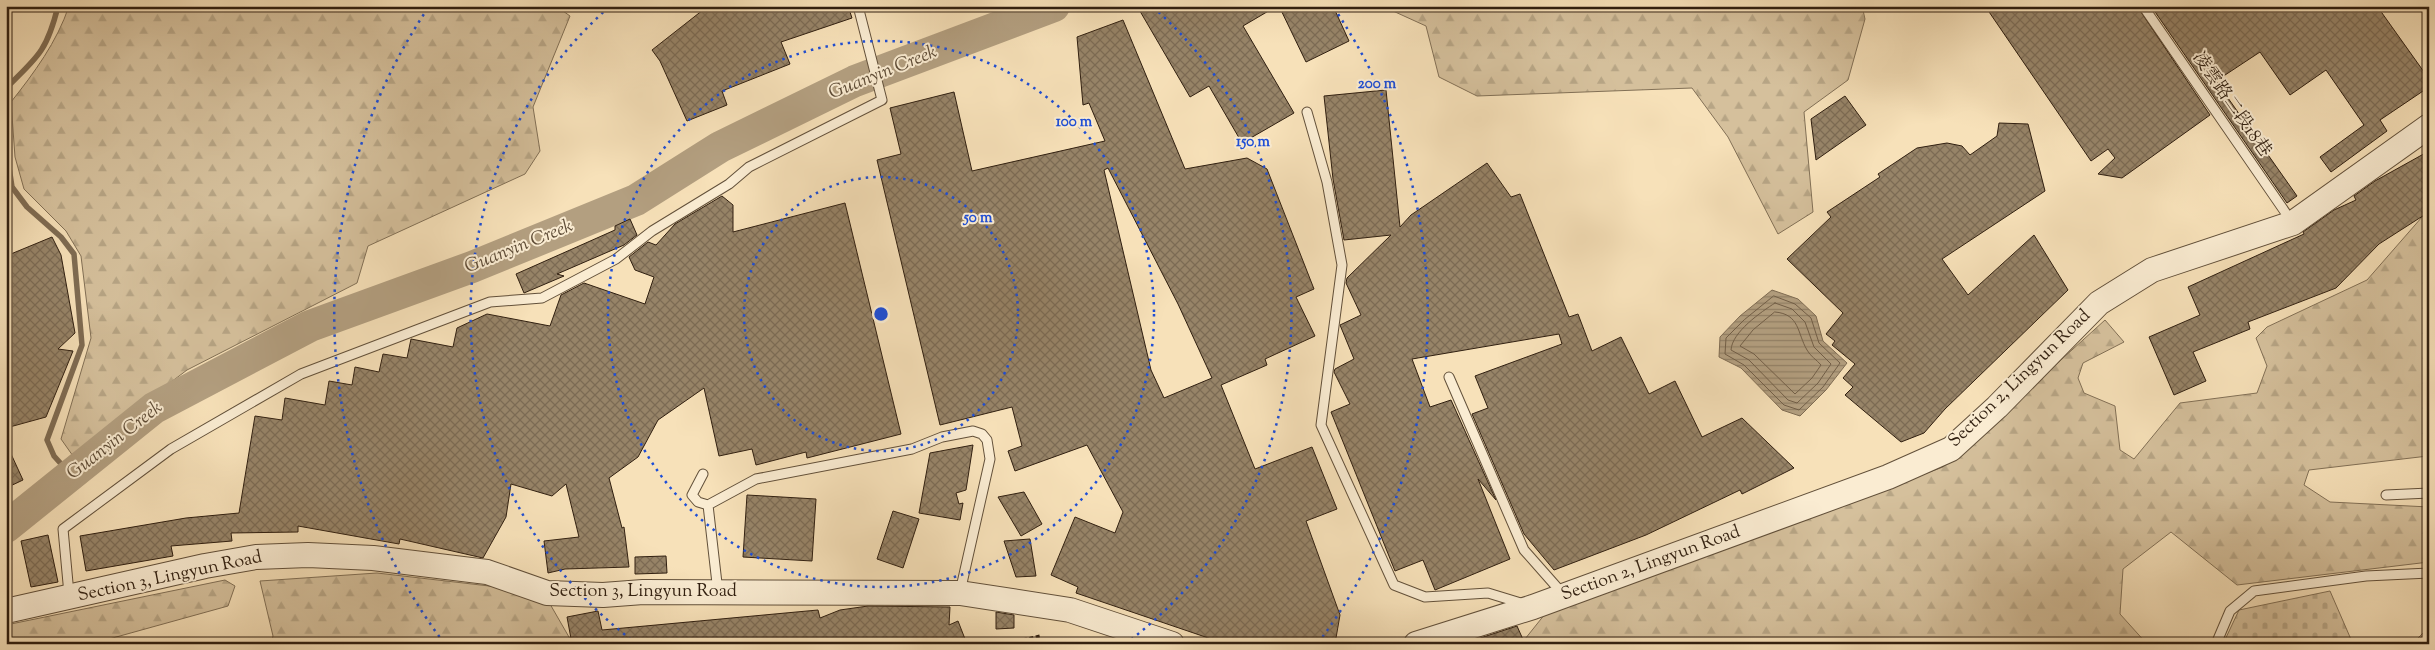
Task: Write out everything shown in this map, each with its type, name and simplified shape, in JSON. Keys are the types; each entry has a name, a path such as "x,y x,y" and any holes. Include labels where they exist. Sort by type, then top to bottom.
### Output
{"street":[{"name":"Section 2, Lingyun Road","path":"1416,644 1534,607 1888,477 1951,449 1997,407 2099,302 2152,270 2293,223 2429,126"},
{"name":"Section 3, Lingyun Road","path":"6,611 248,558 308,555 373,558 487,572 547,593 603,595 718,592 960,593"},
{"path":"960,593 1070,610 1172,644"}],"lane":[{"path":"70,597 63,529 171,449 301,374 490,302 542,298 616,259 652,231 729,184 749,167 882,100 858,6"},
{"name":"凌雲路二段18巷","path":"2143,6 2293,223"},
{"path":"1307,112 1327,182 1342,266 1321,425 1394,585 1425,597 1488,593 1534,607"},
{"path":"1449,377 1524,550 1564,596"},
{"path":"703,474 692,495 698,502 708,505 756,479 912,449 942,437 973,431 982,434 987,440 990,459 960,593"},
{"path":"2386,496 2429,493"},
{"path":"708,505 718,592"},
{"path":"2216,644 2230,611 2254,591 2366,576 2429,573"}],"path":[{"path":"1004,644 1040,636"}],"green space":[{"path":"69,6 556,6 570,16 533,107 540,151 525,174 368,246 357,283 187,370 73,456 61,439 91,338 81,256 66,231 24,189 15,157 11,102 51,45"},
{"path":"1382,6 1862,6 1865,19 1848,80 1804,112 1813,212 1778,234 1728,137 1692,88 1477,96 1439,77 1426,26"},
{"path":"2429,209 2428,456 2309,470 2304,485 2330,502 2429,507 2429,562 2237,585 2171,532 2123,569 2120,614 2147,644 1521,644 1545,614 1943,467 2105,320 2124,342 2083,363 2078,378 2084,393 2115,406 2120,450 2134,459 2180,403 2257,393 2267,366 2256,338 2267,327 2367,280"},
{"path":"377,573 515,589 550,604 573,644 271,644 273,636 260,581"},
{"path":"225,580 235,586 228,606 91,644 6,644 6,625"},
{"path":"2330,591 2353,644 2223,644 2239,610"},
{"path":"2429,627 2429,644 2412,644"}],"water":[{"path":"1772,290 1798,299 1816,316 1823,341 1847,363 1826,390 1800,416 1782,410 1741,368 1719,357 1720,337 1740,316"}],"building":[{"path":"708,6 848,6 852,18 781,42 790,64 722,91 727,105 687,121 660,61 652,50"},
{"path":"1137,6 1277,6 1243,26 1294,113 1242,143 1209,86 1190,97"},
{"path":"1279,6 1333,6 1349,41 1306,62"},
{"path":"1985,6 2137,6 2210,115 2122,178 2098,174 2115,158 2108,149 2091,161"},
{"path":"2151,6 2377,6 2429,79 2429,87 2380,120 2387,131 2331,172 2320,157 2364,125 2326,70 2290,95 2260,52 2216,81 2297,196 2287,203"},
{"path":"1123,20 1185,169 1247,158 1267,169 1314,289 1296,297 1315,336 1265,359 1267,365 1221,385 1255,469 1312,447 1337,509 1306,521 1340,615 1336,638 1313,644 1226,644 1076,593 1078,587 1051,575 1075,517 1115,533 1123,512 1087,445 1015,471 1008,451 1022,446 1012,407 940,425 877,160 901,154 890,108 954,92 972,171 1105,141 1089,103 1083,105 1077,37","holes":["1108,168 1178,304 1212,378 1164,398 1151,370 1104,170"]},
{"path":"1386,90 1400,227 1411,215 1487,163 1511,197 1520,194 1569,317 1578,314 1592,351 1621,337 1649,394 1675,381 1702,437 1742,418 1794,468 1742,494 1740,490 1646,535 1554,570 1524,534 1472,414 1488,408 1475,376 1562,344 1559,334 1412,359 1430,407 1451,400 1496,500 1478,479 1510,559 1435,590 1423,560 1395,571 1331,412 1350,404 1334,372 1335,369 1354,359 1340,325 1361,315 1346,283 1347,278 1391,235 1344,240 1333,179 1324,96"},
{"path":"1845,96 1866,125 1816,160 1811,119"},
{"path":"1999,123 2028,124 2045,191 1942,259 1968,295 2034,235 2068,290 1945,409 1924,433 1901,442 1845,395 1853,387 1843,378 1855,364 1832,345 1835,341 1826,334 1843,313 1787,259 1831,217 1827,212 1880,177 1878,174 1917,148 1947,143 1962,146 1970,155 1997,136"},
{"path":"2429,151 2429,212 2379,244 2336,288 2248,322 2250,329 2193,352 2206,381 2174,395 2149,337 2200,315 2188,287 2304,234 2303,232 2334,210 2356,200 2354,196 2375,181"},
{"path":"722,196 733,205 733,232 845,203 901,434 807,458 806,452 756,465 752,449 719,456 704,388 658,420 638,457 609,478 622,528 624,527 629,567 565,569 548,573 544,541 579,537 566,484 552,496 511,484 506,517 483,558 400,539 399,544 298,526 298,532 231,533 232,541 171,546 173,556 86,571 80,536 186,518 239,513 255,416 282,420 285,398 325,405 329,381 352,385 355,367 379,372 383,354 407,358 411,339 453,347 457,328 487,314 550,326 561,295 584,283 645,304 654,277 635,270 629,257 648,242 656,245 675,224"},
{"path":"630,219 637,235 624,245 557,274 564,276 524,293 516,274 615,230 615,226"},
{"path":"52,237 61,255 75,333 58,349 73,351 46,417 6,428 6,256"},
{"path":"6,443 23,480 6,488"},
{"path":"973,445 966,490 956,493 959,504 963,503 960,520 919,513 930,453"},
{"path":"1024,492 1042,524 1021,536 998,497"},
{"path":"747,495 816,499 812,561 743,557"},
{"path":"893,511 919,519 903,568 877,559"},
{"path":"48,535 58,582 31,587 21,541"},
{"path":"1030,539 1036,576 1016,577 1004,541"},
{"path":"666,556 667,573 635,574 635,557"},
{"path":"868,606 950,607 949,625 958,621 967,644 572,644 567,617 598,611 602,630 818,610 820,618 840,610"},
{"path":"996,612 1014,615 1014,628 996,629"},
{"path":"1517,626 1525,644 1462,644"}],"waterway":[{"path":"6,88 40,52 50,33 58,6"},
{"name":"Guanyin Creek","path":"6,527 154,408 310,326 472,267 636,200 720,147 855,81 1054,6"},
{"path":"6,148 12,187 27,207 61,237 74,254 82,345 47,440 54,456 72,476"}]}
